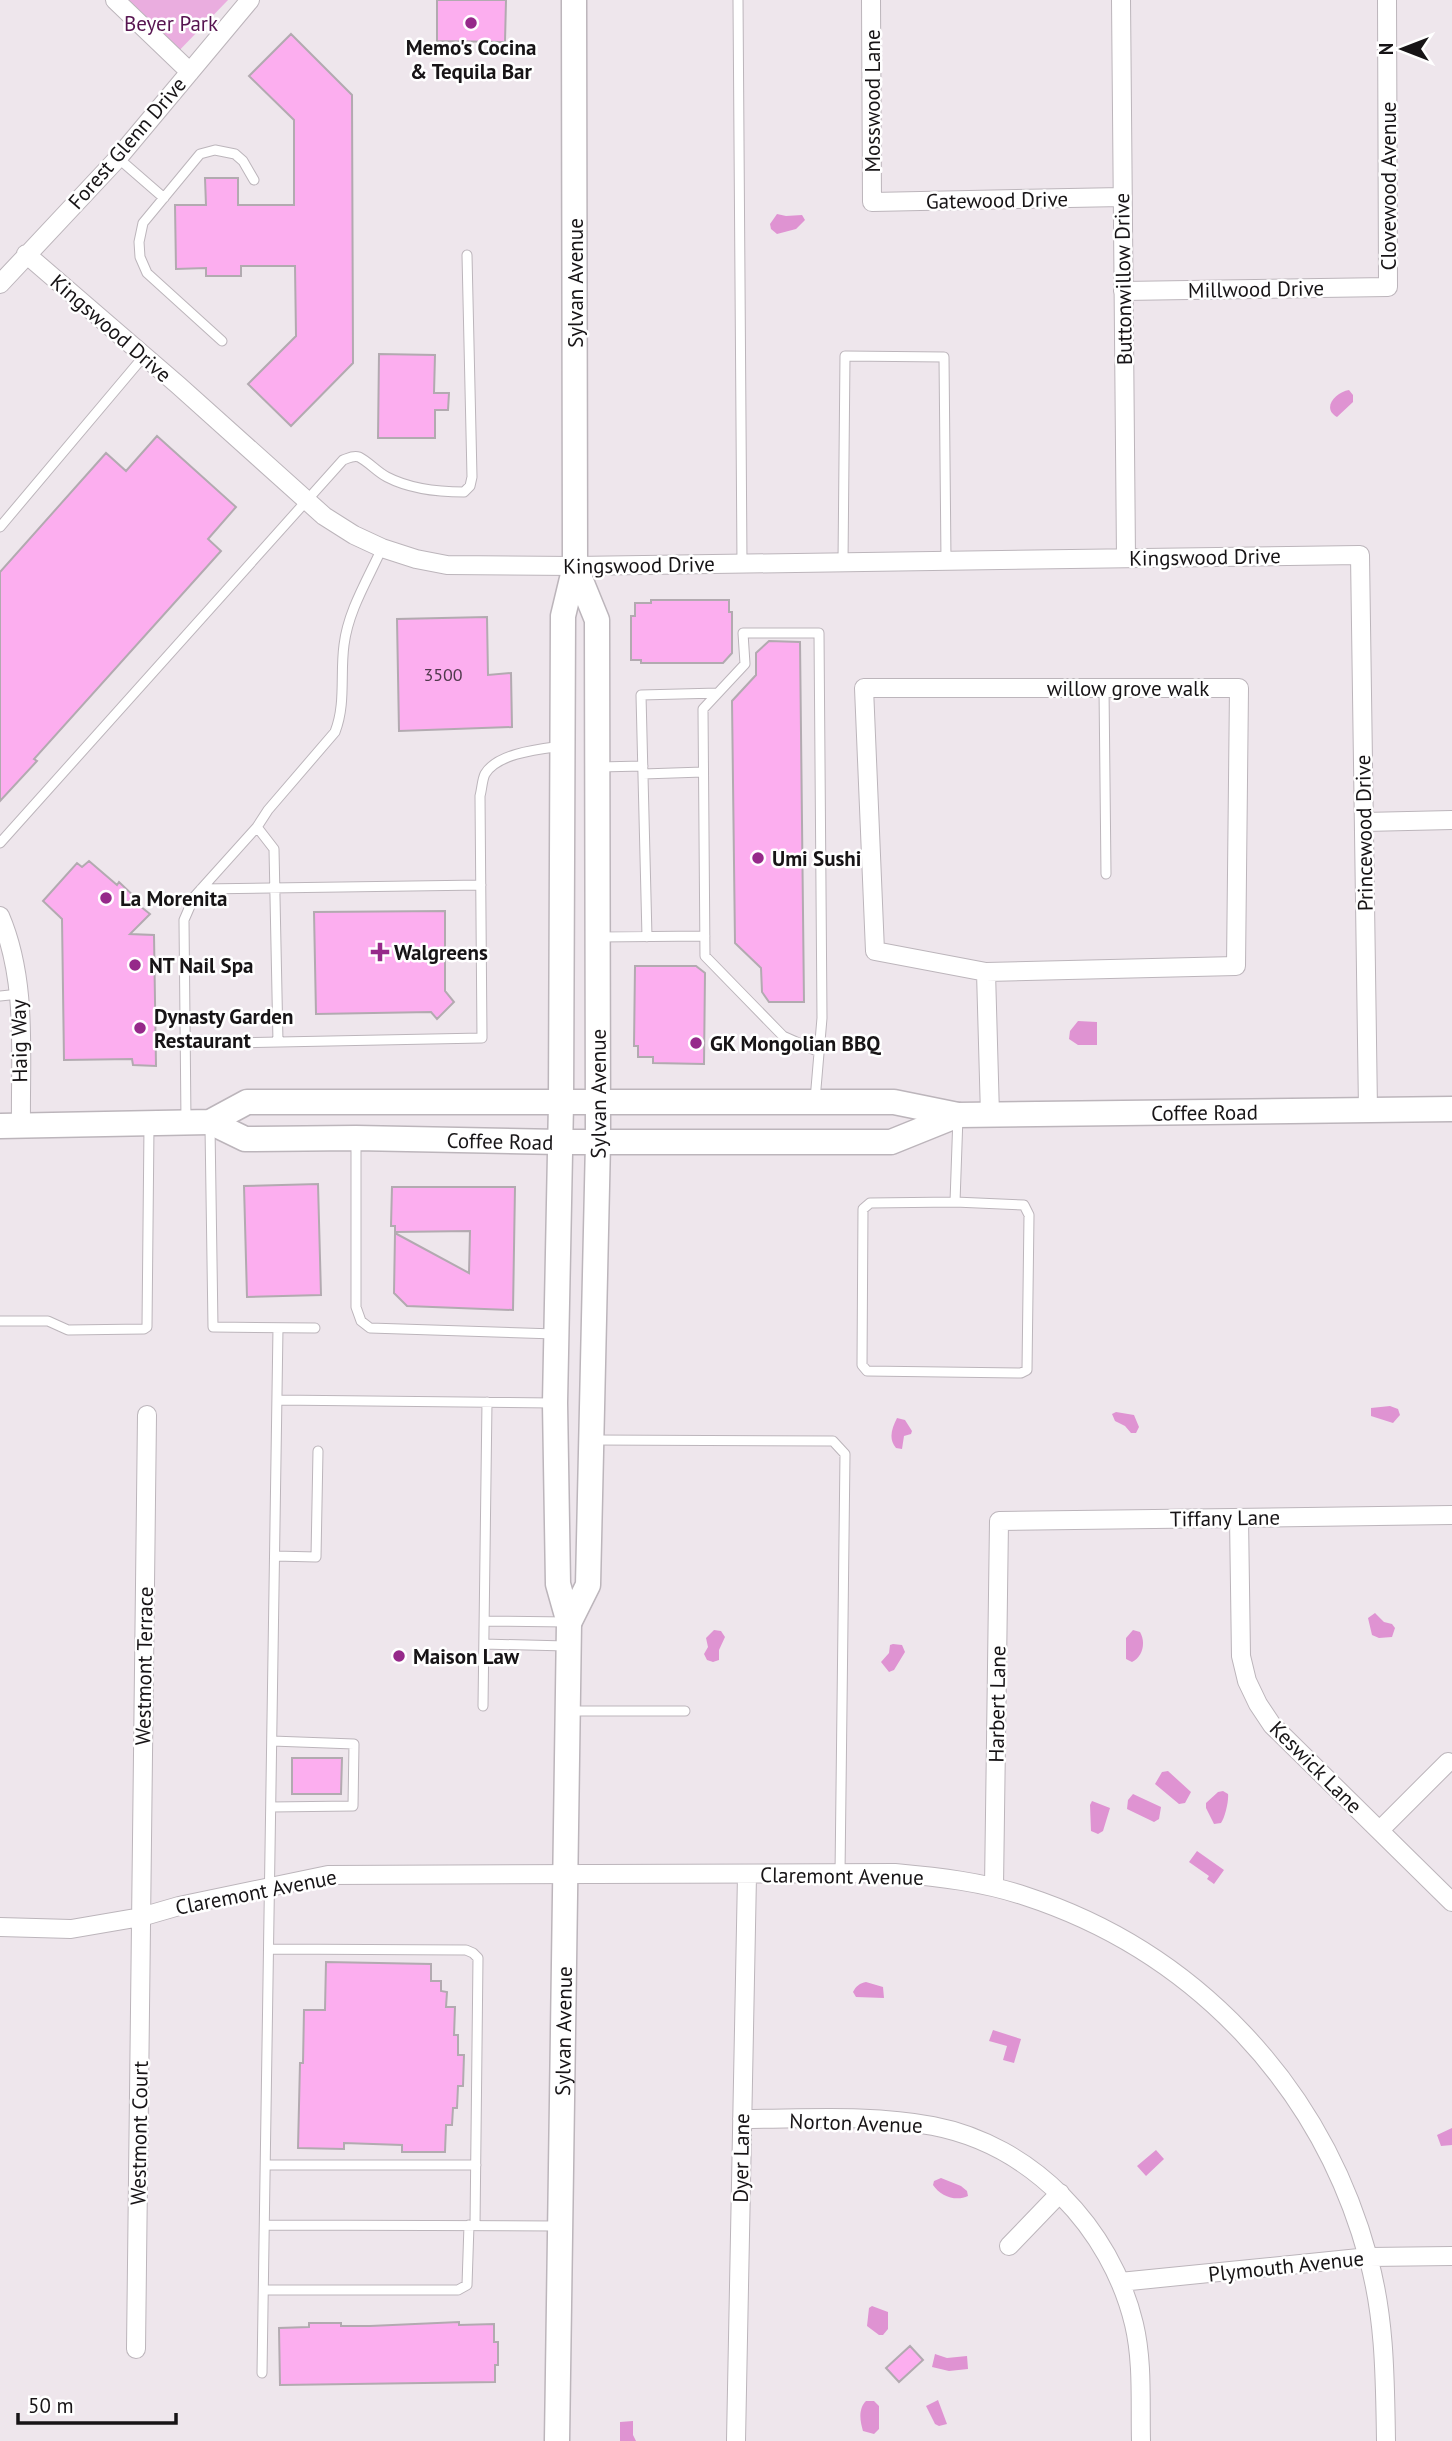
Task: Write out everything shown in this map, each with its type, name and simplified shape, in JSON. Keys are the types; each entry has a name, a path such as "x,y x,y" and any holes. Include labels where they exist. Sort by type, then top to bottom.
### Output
{"main road":[{"name":"Sylvan Avenue","path":"557,2441 569,1634 558,1584 555,1403 561,1103 564,616 575,566 574,0"},
{"name":"Sylvan Avenue","path":"569,1634 588,1585 598,1142 597,620 575,566"},
{"name":"Coffee Road","path":"10,1126 198,1123 247,1102 894,1102 958,1115 1452,1109"},
{"name":"Coffee Road","path":"198,1123 245,1139 891,1142 958,1115"}],"street":[{"path":"115,0 190,72"},
{"name":"Forest Glenn Drive","path":"0,284 118,158 250,0"},
{"name":"Mosswood Lane","path":"871,0 872,202"},
{"name":"Buttonwillow Drive","path":"1121,0 1126,558"},
{"name":"Clovewood Avenue","path":"1387,0 1388,287"},
{"name":"Gatewood Drive","path":"872,202 1122,197"},
{"name":"Kingswood Drive","path":"26,254 334,522 383,548 416,559 447,565 575,566 1360,555"},
{"name":"Millwood Drive","path":"1123,291 1388,287"},
{"name":"Princewood Drive","path":"1360,555 1368,1110"},
{"name":"willow grove walk","path":"864,688 1239,688 1236,966 986,972 875,951 864,688"},
{"path":"1364,822 1452,820"},
{"name":"Haig Way","path":"0,916 15,964 19,994 10,1126"},
{"path":"986,972 990,1115"},
{"name":"Westmont Terrace","path":"141,1917 147,1415"},
{"name":"Tiffany Lane","path":"999,1521 1452,1515"},
{"name":"Keswick Lane","path":"1239,1518 1241,1656 1247,1681 1258,1704 1272,1725 1452,1902"},
{"name":"Harbert Lane","path":"994,1887 999,1521"},
{"path":"1380,1830 1448,1762"},
{"name":"Claremont Avenue","path":"0,1927 71,1929 141,1917 328,1875 895,1873 947,1878 994,1887 1074,1913 1158,1959 1229,2017 1267,2060 1313,2127 1349,2200 1368,2257 1384,2350 1386,2441"},
{"name":"Dyer Lane","path":"736,2441 747,1875"},
{"name":"Westmont Court","path":"136,2350 141,1917"},
{"name":"Norton Avenue","path":"742,2119 894,2120 935,2126 962,2133 996,2148 1024,2164 1060,2193 1079,2213 1121,2282 1134,2325 1140,2361 1141,2441"},
{"path":"1009,2246 1060,2193"},
{"name":"Plymouth Avenue","path":"1121,2282 1368,2257 1452,2256"}],"lane":[{"path":"738,0 742,564"},
{"path":"222,341 147,273 140,257 139,242 144,223 200,154 215,150 235,154 243,161 254,180"},
{"path":"118,158 164,198"},
{"path":"0,842 343,460 355,456 360,458 384,476 405,485 446,492 464,492 470,486 472,477 467,255"},
{"path":"0,527 144,356"},
{"path":"843,562 845,356 944,357 946,560"},
{"path":"315,1328 213,1327 198,1123 185,1044 184,920 194,897 257,827 268,810 335,732 341,716 344,644 351,613 383,548"},
{"path":"815,1102 822,1018 819,633 743,633 745,664 703,709 705,956 783,1036 819,1052"},
{"path":"1104,688 1107,874"},
{"path":"647,937 641,695 718,693"},
{"path":"185,1044 482,1038 480,796 484,775 494,763 524,752 563,746"},
{"path":"597,767 703,772"},
{"path":"257,827 274,849 278,1042"},
{"path":"201,889 481,885"},
{"path":"597,937 705,936"},
{"path":"0,996 19,994"},
{"path":"955,1202 958,1115"},
{"path":"0,1321 48,1321 68,1329 147,1327 149,1125"},
{"path":"356,1138 356,1307 361,1321 370,1328 557,1334"},
{"path":"955,1202 1024,1205 1028,1215 1027,1370 1021,1373 867,1371 862,1365 863,1209 870,1203 955,1202"},
{"path":"262,2373 278,1328"},
{"path":"277,1399 555,1403"},
{"path":"484,1706 487,1402"},
{"path":"592,1440 833,1441 845,1454 840,1874"},
{"path":"275,1556 316,1557 318,1451"},
{"path":"485,1621 569,1634"},
{"path":"484,1644 569,1634"},
{"path":"568,1711 685,1711"},
{"path":"271,1807 353,1806 354,1756 354,1744 272,1741"},
{"path":"264,2290 458,2290 467,2285 476,2165 478,1958 466,1950 269,1949"},
{"path":"266,2165 476,2165"},
{"path":"265,2225 560,2226"}],"green space":[{"name":"Beyer Park","path":"117,0 228,0 171,59"}],"shaded area":[{"path":"777,214 802,215 805,220 796,229 777,234 770,224"},
{"path":"1349,390 1353,395 1353,402 1337,417 1332,413 1330,405 1335,397"},
{"path":"1078,1021 1097,1022 1097,1045 1078,1045 1069,1039 1070,1031"},
{"path":"1390,1406 1398,1409 1400,1415 1393,1423 1371,1416 1371,1408"},
{"path":"1116,1412 1134,1415 1139,1427 1136,1433 1131,1433 1115,1421 1112,1414"},
{"path":"897,1418 905,1420 912,1431 904,1436 902,1449 896,1448 891,1437"},
{"path":"1375,1613 1395,1628 1392,1637 1379,1638 1372,1635 1368,1618"},
{"path":"714,1630 721,1631 725,1637 719,1650 719,1660 713,1662 707,1660 704,1654 708,1647 706,1638"},
{"path":"1133,1630 1140,1632 1143,1645 1139,1657 1132,1662 1126,1659 1126,1638"},
{"path":"893,1644 902,1645 905,1652 894,1670 889,1672 881,1662"},
{"path":"1168,1771 1191,1792 1185,1803 1179,1804 1155,1784 1162,1772"},
{"path":"1223,1791 1228,1794 1225,1813 1221,1823 1214,1824 1206,1803"},
{"path":"1133,1794 1161,1807 1159,1819 1154,1822 1127,1809 1128,1800"},
{"path":"1092,1801 1110,1808 1103,1831 1098,1834 1091,1831"},
{"path":"1197,1851 1224,1870 1214,1884 1207,1879 1209,1876 1189,1862"},
{"path":"866,1982 883,1987 884,1998 856,1997 854,1990"},
{"path":"993,2030 1021,2039 1014,2063 1003,2060 1007,2046 989,2041"},
{"path":"1452,2128 1452,2145 1441,2146 1437,2135"},
{"path":"1156,2150 1164,2159 1146,2176 1137,2166"},
{"path":"941,2178 961,2186 968,2196 953,2198 940,2192 933,2185 934,2181"},
{"path":"872,2306 888,2312 888,2329 883,2335 867,2326 869,2308"},
{"path":"935,2354 947,2358 967,2356 968,2369 949,2371 932,2367"},
{"path":"938,2400 947,2424 939,2426 935,2424 926,2406"},
{"path":"866,2401 874,2401 879,2406 879,2429 874,2434 863,2431 862,2427 861,2411"},
{"path":"633,2421 636,2441 620,2441 620,2422"}],"building":[{"name":"Memo's Cocina & Tequila Bar","path":"437,0 506,0 505,42 437,41"},
{"path":"291,34 352,95 353,363 291,426 248,384 296,336 295,266 241,266 241,276 206,276 206,268 176,269 175,205 206,205 205,178 238,178 238,205 294,205 294,120 249,76"},
{"path":"379,354 435,355 434,393 449,393 448,410 435,410 435,438 378,438"},
{"path":"157,436 236,507 208,539 221,551 34,759 37,761 0,801 0,572 106,453 126,471"},
{"path":"651,600 729,600 729,612 732,612 732,653 723,663 641,663 641,660 631,660 631,616 635,616 635,603 651,603"},
{"path":"487,617 488,675 511,673 512,727 399,731 397,619"},
{"path":"769,641 800,642 804,1002 769,1002 762,992 761,968 735,943 732,701 756,675 756,653"},
{"path":"89,861 117,885 119,882 138,900 135,902 150,914 130,934 154,935 156,1066 133,1065 132,1059 64,1060 62,919 43,901 77,863 82,867"},
{"name":"Walgreens","path":"445,911 445,991 454,1002 437,1019 431,1012 316,1014 314,912"},
{"path":"635,966 696,966 705,973 704,1064 653,1063 653,1057 638,1057 638,1046 634,1046"},
{"path":"318,1184 321,1295 247,1297 244,1186"},
{"path":"392,1187 515,1187 513,1310 407,1306 394,1293 395,1233 469,1273 470,1231 395,1232 395,1226 391,1226"},
{"path":"292,1758 342,1758 341,1794 292,1794"},
{"path":"326,1962 431,1964 431,1981 441,1981 441,1991 447,1992 446,2007 455,2007 454,2035 458,2035 458,2055 464,2055 463,2086 458,2086 457,2108 453,2108 452,2125 446,2125 445,2152 402,2152 402,2145 344,2143 344,2149 298,2148 304,2010 325,2010"},
{"path":"459,2322 459,2325 494,2324 494,2342 498,2342 495,2382 280,2385 279,2328 309,2327 309,2323 370,2326"},
{"path":"910,2346 923,2360 899,2382 886,2368"}],"place":[{"name":"Memo's Cocina & Tequila Bar","path":"471,23"},
{"name":"Umi Sushi","path":"758,858"},
{"name":"La Morenita","path":"106,898"},
{"name":"Walgreens","path":"380,952"},
{"name":"NT Nail Spa","path":"135,965"},
{"name":"Dynasty Garden Restaurant","path":"140,1028"},
{"name":"GK Mongolian BBQ","path":"696,1043"},
{"name":"Maison Law","path":"399,1656"}]}
